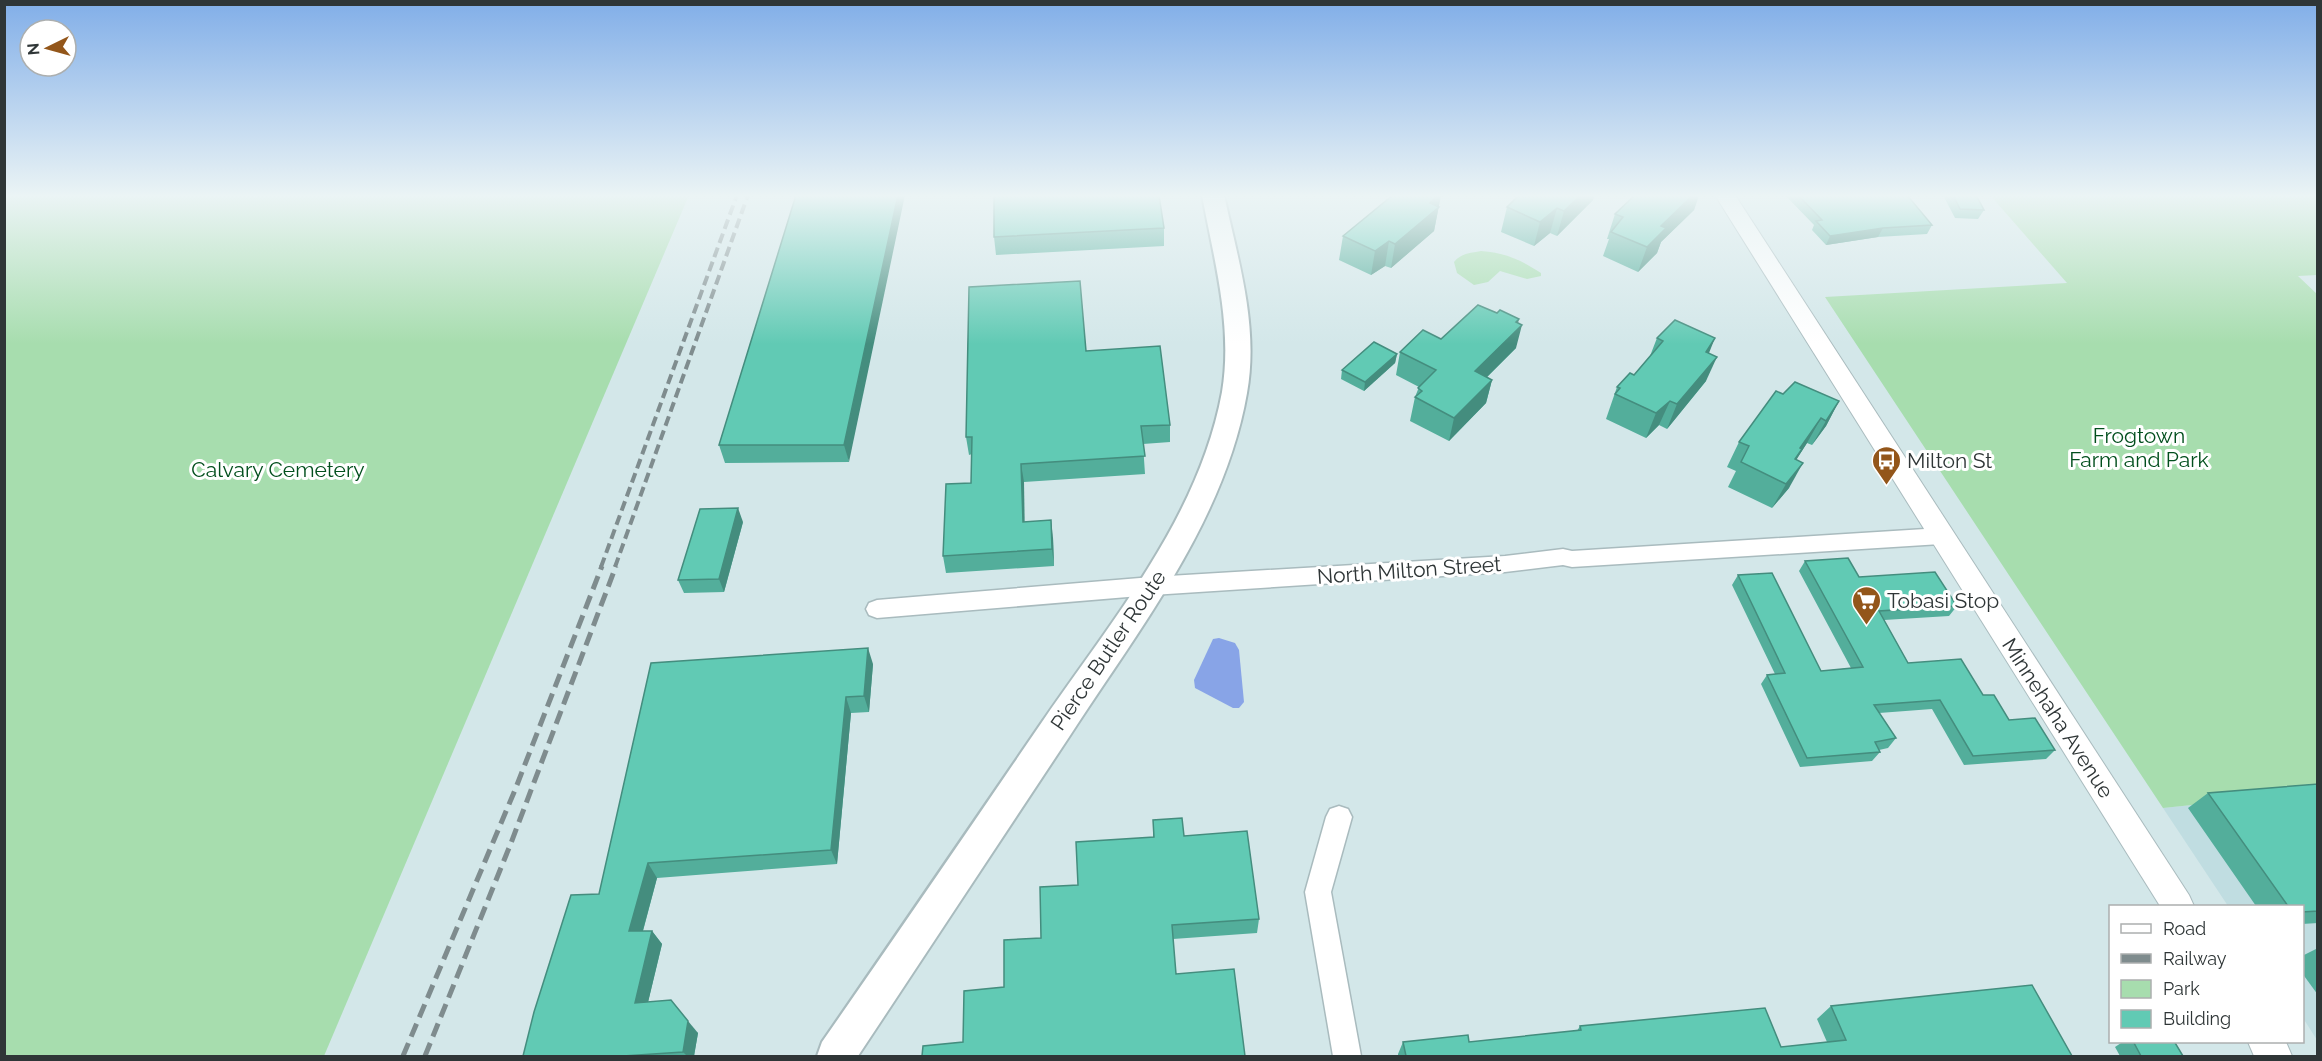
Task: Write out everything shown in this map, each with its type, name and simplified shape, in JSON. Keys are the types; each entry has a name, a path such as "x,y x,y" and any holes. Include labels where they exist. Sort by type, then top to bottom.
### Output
{"main road":[{"name":"Pierce Butler Route","path":"836,1056 1152,586 1194,513 1221,441 1236,379 1237,321 1222,245"}],"street":[{"name":"Minnehaha Avenue","path":"1756,245 2177,905"},
{"name":"North Milton Street","path":"877,609 1152,586 1505,564 1563,557 1572,559 1941,536"},
{"path":"1339,817 1318,891 1347,1056"},
{"path":"2266,1043 2275,1056"}],"shaded area":[{"path":"2317,792 2317,1040 2304,1020 2304,905 2227,905 2163,808"}],"green space":[{"name":"Calvary Cemetery","path":"5,245 668,245 324,1056 5,1056"},
{"name":"Frogtown Farm and Park","path":"2033,245 2317,245 2317,275 2298,276 2318,295 2317,792 2163,808 1825,297 2067,283"},
{"path":"1481,251 1513,258 1541,273 1541,276 1527,279 1500,271 1488,282 1474,285 1457,273 1454,262 1463,255"}],"water":[{"path":"1219,638 1235,643 1239,650 1244,702 1239,708 1233,708 1195,688 1194,680 1213,639"}],"building":[{"path":"781,245 887,245 844,445 719,445"},
{"path":"1361,245 1384,245 1375,251"},
{"path":"1080,281 1086,351 1160,346 1170,425 1141,426 1145,456 1021,464 1023,522 1051,520 1052,549 943,556 946,484 971,483 972,437 966,437 969,287"},
{"path":"1478,305 1497,313 1500,310 1519,319 1516,322 1522,325 1475,371 1492,380 1454,418 1415,397 1422,391 1418,388 1436,370 1400,352 1423,330 1441,339"},
{"path":"1675,320 1715,338 1706,352 1717,357 1677,404 1670,401 1656,413 1615,394 1620,388 1617,387 1630,373 1634,375 1663,341 1657,338"},
{"path":"1374,342 1397,354 1365,382 1342,370"},
{"path":"1795,382 1839,401 1826,421 1821,418 1800,448 1802,449 1795,459 1803,463 1786,484 1741,462 1749,446 1739,442 1776,391 1783,394"},
{"path":"738,508 719,579 678,580 700,509"},
{"path":"1848,558 1859,577 1935,572 1957,606 1879,611 1908,663 1961,659 1983,695 1994,695 2009,720 2035,718 2055,750 1973,756 1940,700 1874,705 1896,738 1875,742 1880,752 1807,758 1767,675 1785,673 1738,575 1772,573 1821,671 1863,667 1805,561"},
{"path":"868,648 864,696 846,697 831,850 648,863 629,931 652,931 635,1003 671,1000 688,1021 683,1052 623,1056 523,1056 534,1012 571,895 599,894 651,663"},
{"path":"2318,784 2318,911 2304,912 2304,905 2287,905 2208,793"},
{"path":"1182,818 1184,836 1247,831 1259,919 1172,925 1176,974 1234,969 1245,1056 922,1056 923,1046 963,1042 964,991 1004,987 1004,940 1041,938 1040,887 1078,885 1076,842 1154,837 1153,820"},
{"path":"2032,985 2072,1056 1406,1056 1403,1042 1468,1035 1469,1042 1581,1030 1580,1026 1765,1008 1781,1047 1846,1040 1831,1006"},
{"path":"2134,1043 2175,1043 2183,1056 2141,1056"}],"railway":[{"path":"601,567 719,245"},
{"path":"615,567 730,245"},
{"path":"403,1056 515,790 602,566"},
{"path":"425,1056 511,843 616,566"}],"place":[{"name":"Milton St","path":"1886,486"},
{"name":"Tobasi Stop","path":"1866,626"}]}
